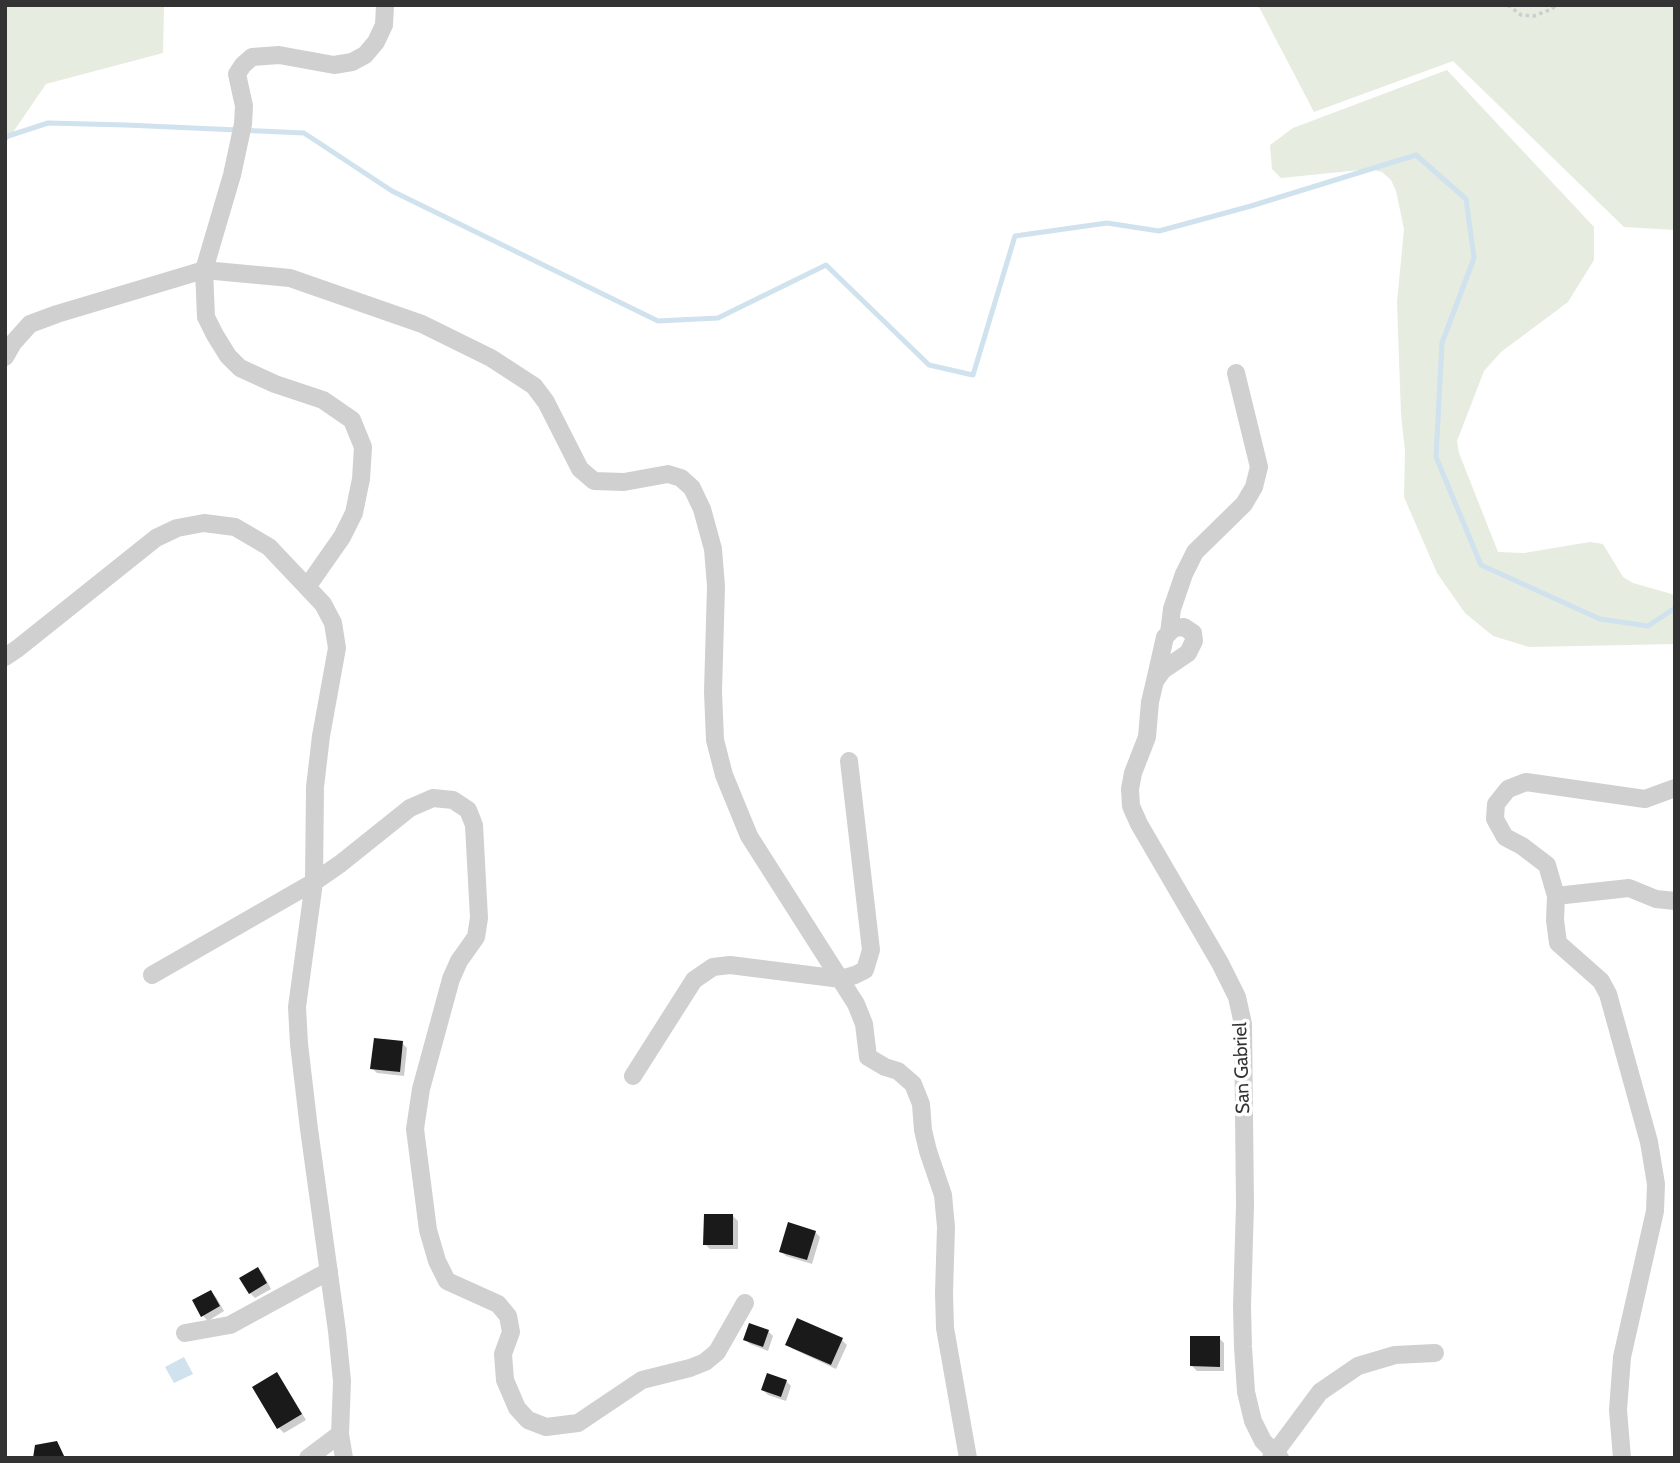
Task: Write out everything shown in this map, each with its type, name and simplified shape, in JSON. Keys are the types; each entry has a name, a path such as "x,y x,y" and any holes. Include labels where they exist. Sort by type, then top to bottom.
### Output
{"street":[{"path":"307,587 342,537 354,513 361,479 363,447 352,420 323,400 252,374 240,368 228,356 206,317 204,270 232,175 243,124 244,106 237,74 243,65 251,57 279,55 334,65 352,62 365,55 376,42 384,25 384,5"},
{"path":"5,357 30,324 204,270 290,278 422,324 491,358 534,386 546,401 580,469 594,481 624,482 668,474 681,478 692,488 702,509 713,549 716,586 713,692 715,740 724,775 749,836 856,1004 864,1024 868,1057 898,1071 913,1084 920,1104 928,1151 943,1195 946,1227 945,1328 968,1458"},
{"name":"San Gabriel","path":"1237,373 1259,467 1254,486 1244,504 1195,552 1185,574 1172,609 1169,633 1165,637 1154,681 1147,737 1132,773 1130,789 1131,806 1220,963 1237,997 1243,1024 1243,1347 1253,1421 1271,1453"},
{"path":"5,657 156,538 177,528 204,523 236,527 269,547 323,604 333,623 337,648 321,736 317,774 314,882 297,1007 309,1129 342,1381 340,1434 344,1458"},
{"path":"1154,681 1163,670 1188,653 1194,641 1193,633 1184,627 1174,628 1169,633"},
{"path":"633,1076 694,981 713,967 730,965 841,979 865,970 871,950 849,761"},
{"path":"1622,1458 1618,1410 1622,1357 1655,1211 1656,1184 1649,1142 1608,994 1601,981 1558,943 1556,895 1547,864 1505,837 1495,819 1496,804 1508,789 1526,782 1645,799 1675,788"},
{"path":"152,975 314,882 410,808 433,798 453,800 468,810 474,825 479,918 476,937 459,961 451,979 421,1089 415,1129 428,1230 437,1261 447,1281 498,1304 508,1316 511,1332 503,1354 505,1380 517,1408 528,1420 546,1427 578,1423 642,1380 705,1362 717,1352 745,1303"},
{"path":"1556,895 1629,888 1656,899 1675,901"},
{"path":"186,1333 230,1325 329,1271"},
{"path":"1271,1453 1320,1392 1358,1366 1395,1355 1435,1353"},
{"path":"308,1458 340,1434"}],"path":[{"path":"1508,5 1521,15 1534,16 1556,5"}],"shaded area":[{"path":"5,5 164,5 163,53 46,84 5,144"},
{"path":"1258,5 1675,5 1675,230 1624,227 1453,61 1314,112"},
{"path":"1447,70 1594,227 1594,260 1568,302 1501,352 1484,371 1457,441 1459,453 1498,552 1524,553 1590,542 1603,544 1623,577 1633,583 1675,595 1675,644 1529,647 1493,636 1465,613 1437,573 1404,497 1405,451 1397,302 1404,229 1396,191 1391,180 1382,172 1370,169 1281,178 1272,169 1270,145 1293,128"}],"water":[{"path":"184,1357 193,1374 174,1383 165,1367"}],"building":[{"path":"374,1038 403,1041 400,1072 370,1069"},
{"path":"704,1214 733,1214 733,1245 703,1245"},
{"path":"788,1222 816,1231 807,1260 779,1252"},
{"path":"258,1267 267,1283 249,1294 239,1278"},
{"path":"211,1290 220,1306 201,1317 192,1300"},
{"path":"797,1318 843,1338 831,1365 785,1345"},
{"path":"749,1323 769,1330 763,1347 743,1340"},
{"path":"1190,1336 1220,1336 1220,1367 1190,1366"},
{"path":"277,1372 302,1414 277,1429 252,1387"},
{"path":"767,1373 787,1380 781,1397 761,1390"},
{"path":"57,1441 65,1458 33,1458 35,1445"}],"waterway":[{"path":"5,137 48,123 304,133 392,191 658,321 718,318 826,265 929,365 973,375 1015,236 1107,223 1159,231 1251,206 1416,155 1466,199 1474,258 1442,343 1436,457 1481,565 1600,619 1648,626 1675,608"}]}
